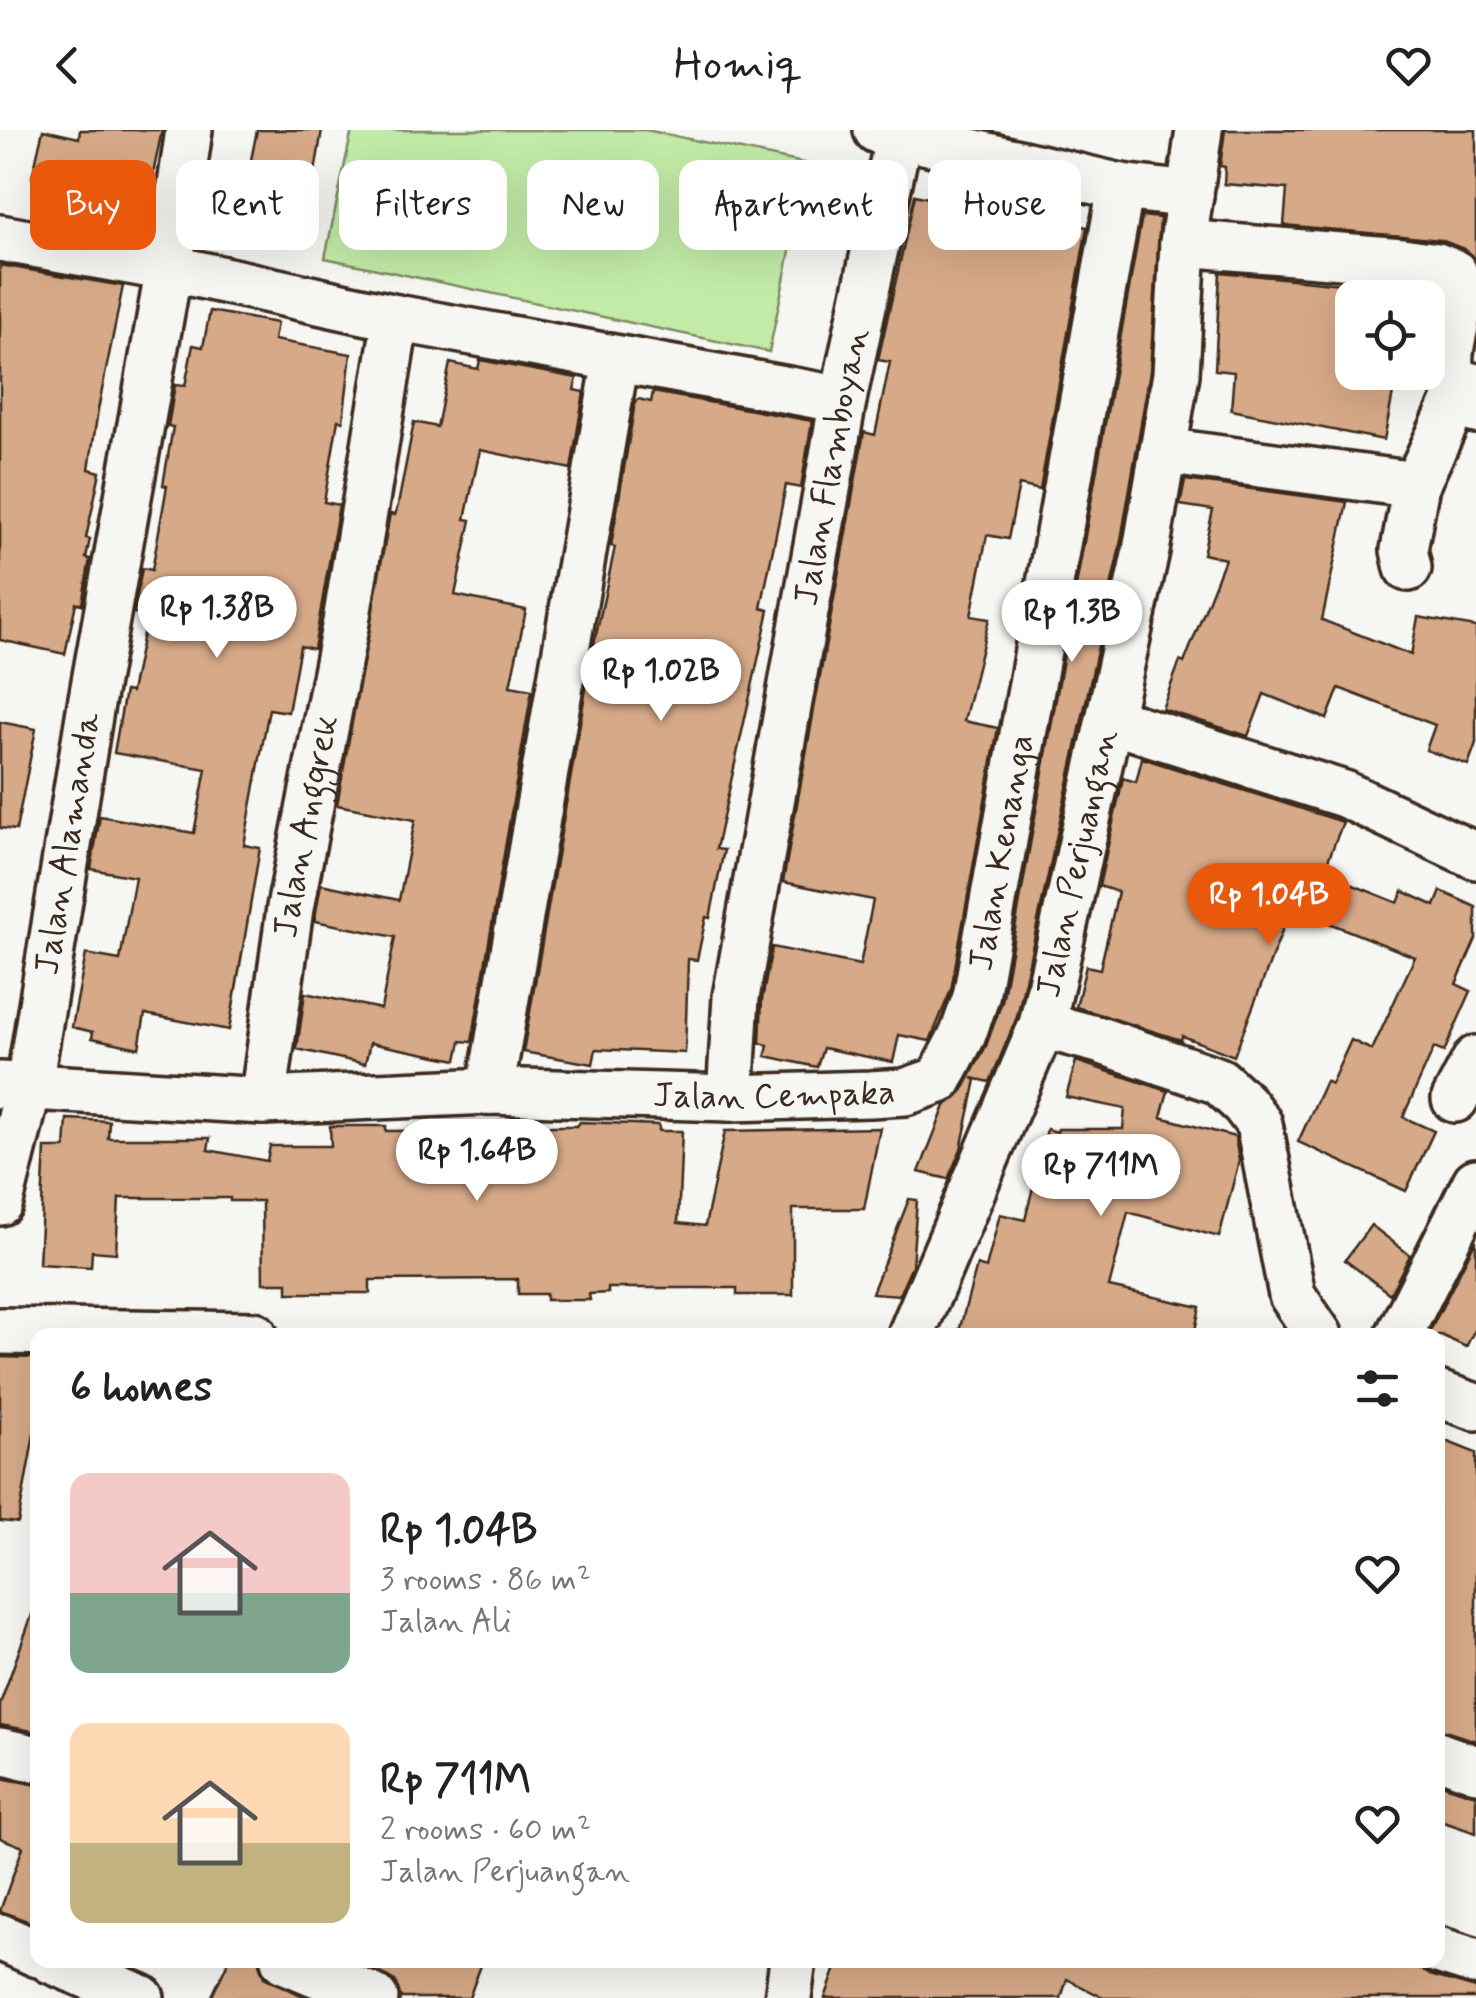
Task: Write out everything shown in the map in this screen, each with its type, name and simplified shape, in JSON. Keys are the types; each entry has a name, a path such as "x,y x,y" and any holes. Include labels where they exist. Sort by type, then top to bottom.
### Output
{"street":[{"name":"Jalan Alamanda","path":"0,1202 14,1085 91,704 169,268 189,130"},
{"name":"Jalan Perjuangan","path":"915,1328 1042,1025 1164,452 1176,374 1183,243 1199,130"},
{"path":"892,132 1121,187 1190,195"},
{"name":"Jalan Flamboyan","path":"730,1098 736,997 892,132"},
{"name":"Jalan Kenanga","path":"920,1086 939,1080 964,1034 976,998 1121,187"},
{"path":"0,238 169,268 396,318 844,400"},
{"path":"1183,243 1402,261 1454,273 1462,289 1448,369 1455,382 1476,387"},
{"name":"Jalan Anggrek","path":"263,1101 290,908 346,622 396,318"},
{"path":"490,1091 616,360"},
{"path":"1408,568 1404,550 1416,485 1454,404 1476,410"},
{"path":"1164,452 1416,485"},
{"path":"1110,720 1344,794 1476,856"},
{"path":"1042,1025 1219,1081 1244,1104 1259,1124 1292,1294 1314,1328"},
{"path":"1455,1099 1476,1059"},
{"name":"Jalan Cempaka","path":"14,1085 263,1101 490,1091 730,1098 904,1092 920,1086"},
{"path":"1402,1328 1476,1182"},
{"path":"0,1331 30,1331"},
{"path":"1445,1396 1476,1407"},
{"path":"0,1752 30,1758"},
{"path":"1445,1758 1476,1769"},
{"path":"0,1937 30,1950"},
{"path":"1445,1952 1476,1962"},
{"path":"70,1968 141,1998"},
{"path":"303,1968 376,1998"},
{"path":"788,1998 792,1968"}],"green space":[{"path":"352,130 646,130 789,160 679,160 679,250 790,250 769,352 325,258 339,192 339,250 507,250 507,160 346,160"}],"building":[{"path":"43,130 79,138 80,130 162,130 156,160 36,160"},
{"path":"257,130 322,130 317,160 251,160"},
{"path":"1225,130 1476,130 1476,260 1464,249 1441,240 1284,225 1287,189 1224,184 1225,167 1220,166"},
{"path":"915,195 928,198 928,250 1081,250 1081,226 1087,227 1040,490 1019,485 1008,539 987,535 971,616 989,619 964,721 998,728 951,990 930,1041 899,1035 893,1062 823,1048 817,1067 766,1056 768,1045 760,1043 762,1000 772,947 860,965 873,900 783,882 864,432 875,435 890,362 878,360 903,250 908,250 908,226"},
{"path":"1142,216 1160,218 1150,371 1120,546 1017,1017 990,1082 972,1078 976,1080 961,1149 948,1179 919,1172 945,1106 962,1092 986,1046 1002,1002"},
{"path":"0,265 123,286 89,469 100,472 86,538 90,539 86,558 90,559 82,604 76,603 65,654 0,640"},
{"path":"1220,272 1335,283 1335,390 1394,390 1384,440 1231,410 1234,372 1215,370"},
{"path":"210,311 277,323 274,340 351,354 343,421 338,420 324,502 339,505 314,649 300,646 288,712 269,709 244,845 260,848 229,1030 145,1014 139,1048 92,1038 93,1032 72,1027 86,954 120,960 135,877 91,869 100,816 194,833 206,769 114,753 125,691 131,692 147,615 134,613 142,568 152,570 167,486 163,485 173,427 168,426 175,385 185,386 193,345 203,347"},
{"path":"480,360 577,378 574,390 584,392 571,469 480,450 465,519 471,520 455,595 526,610 510,686 532,690 472,1042 461,1041 457,1060 370,1043 365,1064 297,1049 305,993 381,1009 395,937 315,921 316,912 321,884 399,900 415,820 337,805 390,514 395,515 398,505 414,422 437,427 450,363 478,369"},
{"path":"653,392 812,421 801,488 786,485 761,608 769,610 716,849 724,850 710,918 706,917 697,960 688,959 685,1053 596,1049 593,1064 523,1052 592,654 615,547 611,546 635,403 638,399 651,402"},
{"path":"1185,480 1347,502 1322,620 1411,655 1418,617 1476,627 1476,743 1468,765 1426,750 1435,725 1339,688 1327,719 1264,694 1248,736 1162,709 1225,559 1203,554 1213,510 1180,505"},
{"path":"0,722 36,729 16,830 0,828"},
{"path":"1142,758 1343,822 1323,873 1398,903 1403,891 1435,906 1441,891 1476,907 1476,939 1456,984 1471,991 1444,1052 1434,1048 1403,1117 1434,1131 1406,1191 1298,1142 1326,1081 1331,1084 1351,1040 1372,1050 1415,957 1291,908 1234,1056 1182,1036 1181,1040 1076,1007 1086,966 1100,969 1118,892 1099,886 1123,778 1136,782"},
{"path":"1076,1061 1168,1091 1161,1117 1235,1137 1239,1161 1219,1237 1128,1212 1109,1287 1200,1307 1196,1328 960,1328 977,1265 986,1268 1000,1214 1025,1220 1047,1129 1123,1129 1125,1109 1066,1097"},
{"path":"67,1119 109,1121 108,1138 210,1138 208,1150 267,1161 270,1146 331,1146 330,1126 386,1126 386,1131 500,1130 500,1126 577,1126 580,1122 659,1125 659,1131 682,1131 678,1223 705,1226 725,1131 880,1128 864,1209 793,1209 793,1295 737,1295 737,1288 608,1288 608,1293 589,1294 590,1300 546,1300 546,1294 518,1294 518,1279 370,1280 370,1293 288,1293 288,1283 263,1283 262,1201 230,1198 119,1198 116,1253 92,1251 91,1267 39,1264 45,1148 65,1148"},
{"path":"909,1199 917,1200 912,1266 899,1295 872,1293"},
{"path":"1371,1225 1410,1255 1390,1294 1345,1260"},
{"path":"1476,1240 1476,1327 1466,1347 1445,1337 1445,1328 1432,1328"},
{"path":"0,1357 30,1358 30,1456 18,1523 0,1521"},
{"path":"1445,1441 1476,1453 1476,1741 1445,1731"},
{"path":"30,1620 30,1731 0,1725 0,1704"},
{"path":"0,1778 30,1784 30,1922 0,1911 23,1847 0,1838"},
{"path":"1445,1785 1476,1795 1476,1833 1445,1822"},
{"path":"225,1968 261,1968 264,1977 307,1998 211,1998"},
{"path":"368,1968 480,1968 469,1998 401,1998 395,1981"},
{"path":"836,1968 1420,1968 1430,1975 1476,1988 1476,1998 1104,1998 1067,1979 1061,1998 825,1998"}]}
